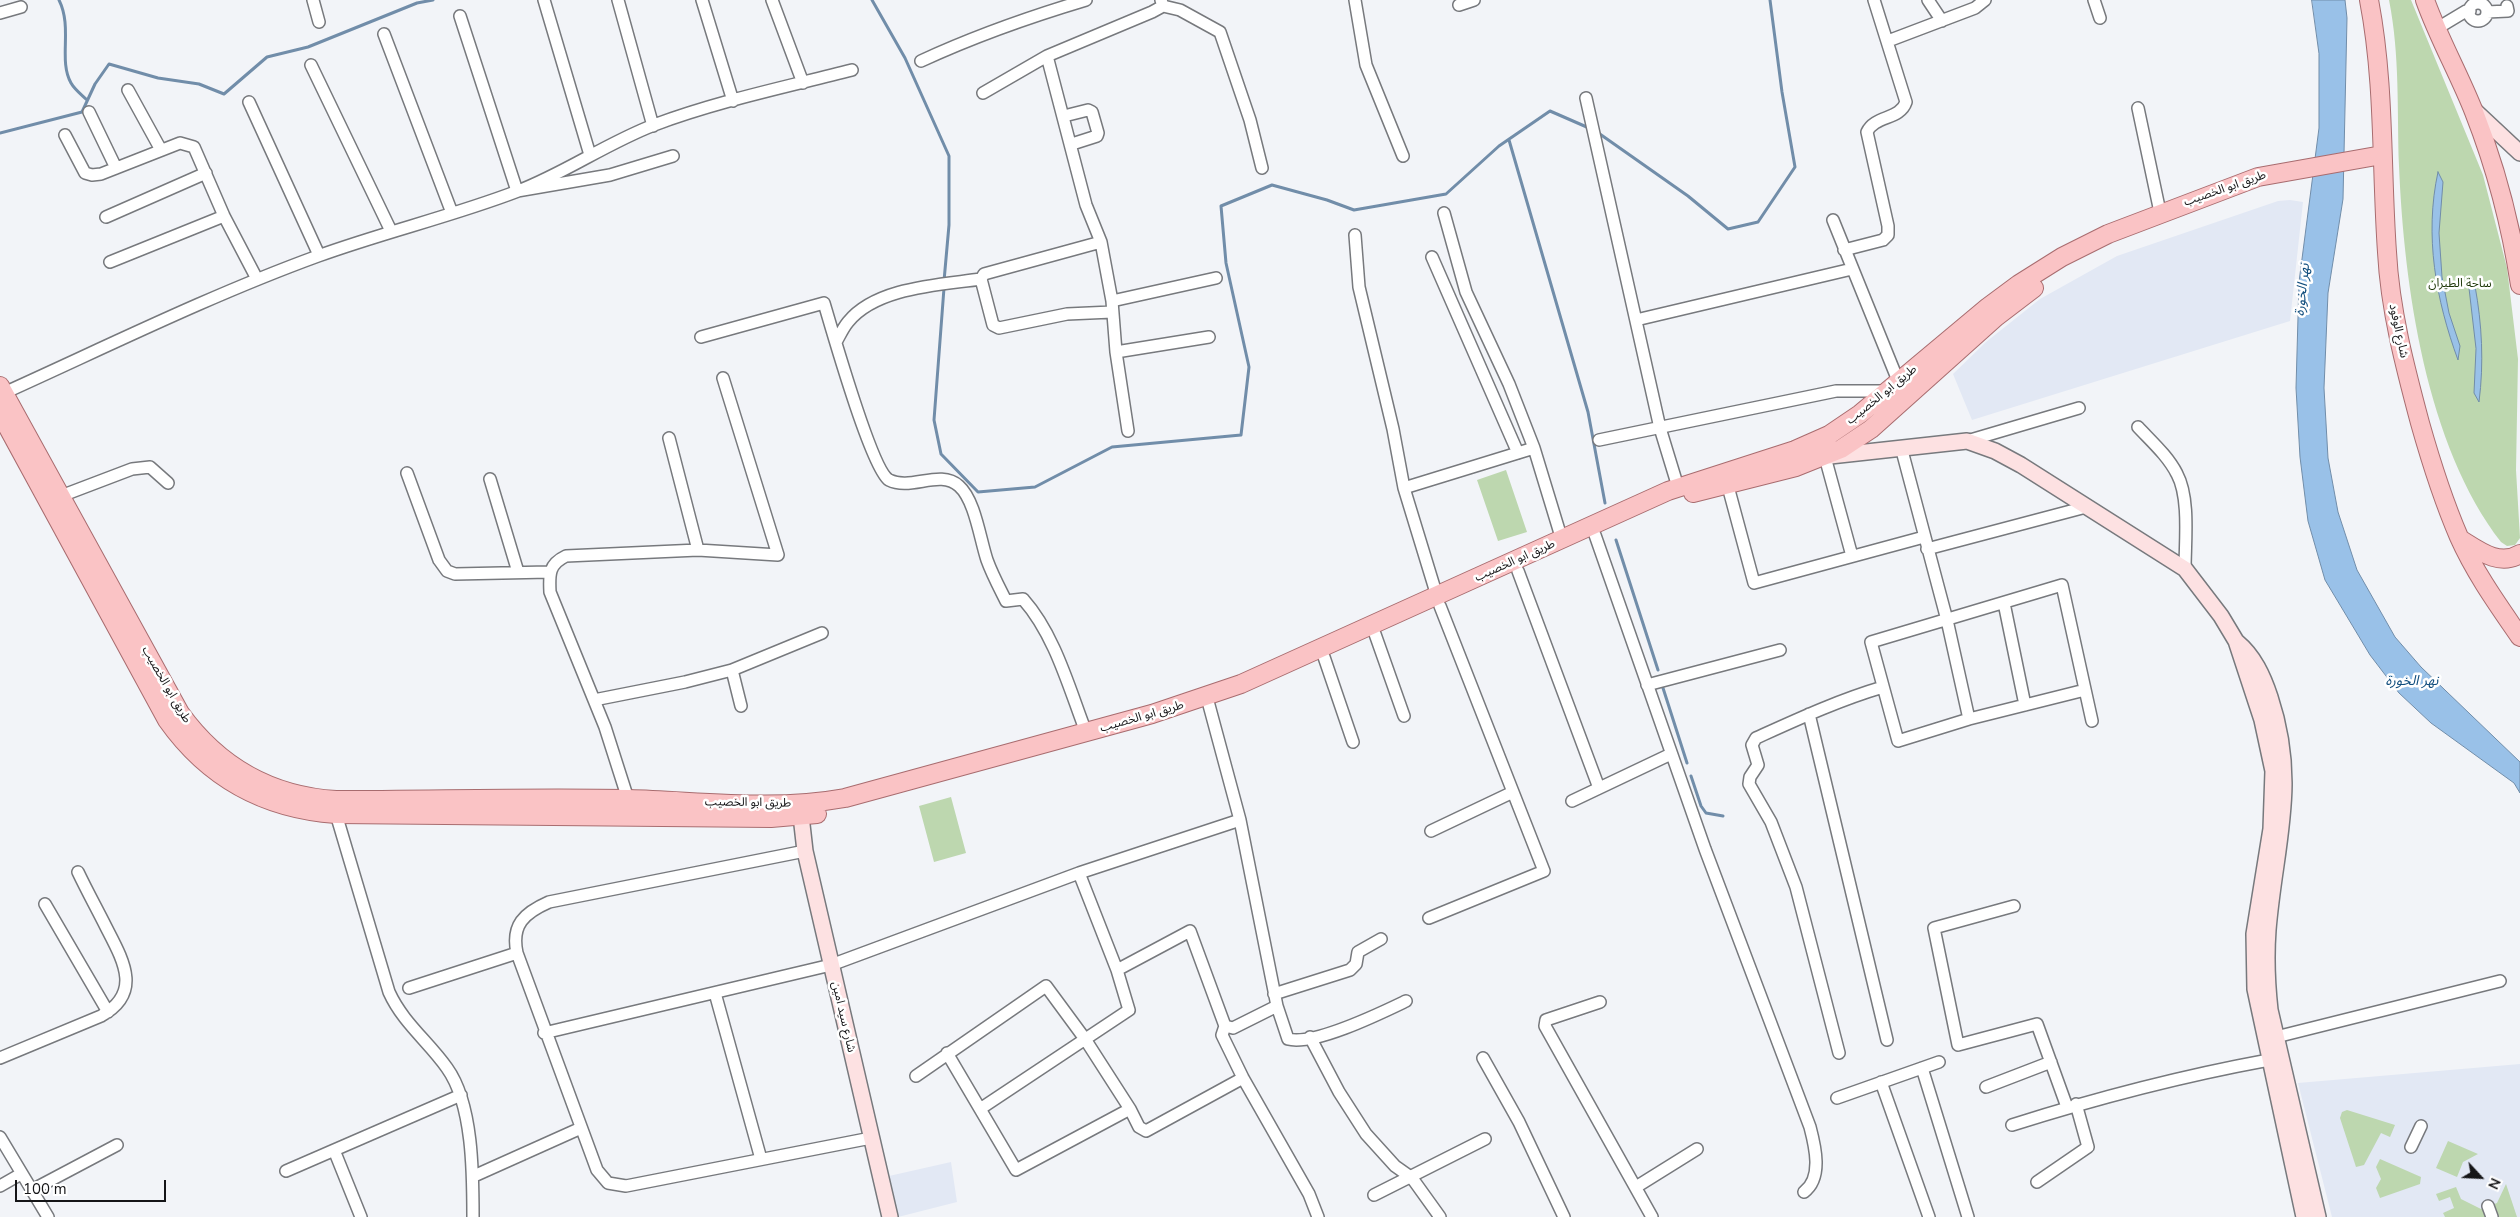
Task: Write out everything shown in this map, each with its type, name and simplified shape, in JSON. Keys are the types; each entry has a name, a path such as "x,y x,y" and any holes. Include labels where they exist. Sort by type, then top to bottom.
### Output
{"main road":[{"name":"شارع الوفود","path":"2369,0 2378,65 2387,254 2398,331 2410,387 2434,470 2460,538 2486,586 2520,637"},
{"path":"2425,0 2436,29 2473,109 2501,190 2517,248 2520,285"},
{"name":"طريق ابو الخصيب","path":"2,390 180,713 203,742 217,755 247,776 282,791 318,799 801,816 864,804 1086,732 1219,693 1438,601 1518,571 1672,500 1821,439 1853,420 2062,257 2108,234 2160,212 2258,177 2309,173 2382,161"},
{"name":"طريق ابو الخصيب","path":"0,413 156,703 178,737 207,765 252,794 296,809 336,814 552,807 628,799 777,805 811,803 844,798 1209,706 1376,634 1562,540 1678,486 1726,479 1824,457 1871,429 1992,312 2046,279 2112,244 2249,192 2309,173"},
{"path":"2460,538 2498,559 2507,559 2520,554"}],"street":[{"path":"313,0 319,22"},
{"path":"544,0 590,155"},
{"path":"618,0 653,126"},
{"path":"702,0 733,100"},
{"path":"772,0 803,83"},
{"path":"921,61 964,41 1027,17 1086,0"},
{"path":"1354,0 1366,65 1403,156"},
{"path":"1459,5 1474,0"},
{"path":"1844,250 1883,240 1889,232 1867,136 1871,125 1899,112 1906,102 1874,0"},
{"path":"1928,0 1942,21"},
{"path":"1888,41 1975,8 1985,0"},
{"path":"2094,0 2100,18"},
{"path":"983,93 1047,56 1136,21 1162,3 1180,10 1220,32 1250,120 1262,168"},
{"path":"2436,29 2466,10 2469,6"},
{"path":"2469,6 2473,19 2478,21 2486,17 2487,7 2508,11 2507,6"},
{"path":"0,14 22,7"},
{"path":"460,16 517,191"},
{"path":"384,34 452,213"},
{"path":"1047,56 1072,144 1086,205 1101,242 1112,307 1116,352 1128,431"},
{"path":"312,65 391,231"},
{"path":"2,390 257,279 319,255 452,213 555,176 590,155 653,126 733,100 852,70"},
{"path":"128,90 161,150"},
{"path":"1586,98 1660,428 1678,486"},
{"path":"249,102 319,255"},
{"path":"2138,108 2160,212"},
{"path":"2473,109 2520,153"},
{"path":"1064,116 1088,110 1092,112 1098,133 1097,136 1072,144"},
{"path":"88,112 116,168"},
{"path":"65,134 85,173 92,175 101,174 180,142 194,147 224,216 257,279"},
{"path":"517,191 610,175 672,156"},
{"path":"106,217 206,173"},
{"path":"1444,213 1466,292 1510,384 1534,448 1562,540"},
{"path":"110,262 224,216"},
{"path":"1599,440 1836,391 1894,387 1833,220"},
{"path":"1355,235 1359,287 1393,429 1404,488 1438,601 1544,871 1429,918"},
{"path":"1101,242 984,274 981,279 993,325 999,328 1112,307 1216,278"},
{"path":"1432,257 1518,453"},
{"path":"1636,320 1852,269"},
{"path":"836,342 849,321 876,300 896,292 981,279"},
{"path":"701,337 824,304 853,400 884,477 891,481 909,485 944,480 959,486 974,513 988,561 1006,601 1023,599 1032,609 1047,636 1086,732"},
{"path":"1116,352 1209,337"},
{"path":"628,799 594,700 550,592 549,572 557,560 566,556 698,550 778,555 723,378"},
{"path":"1852,556 1824,457 1967,442 2079,408"},
{"path":"2138,427 2174,468 2181,483 2184,500 2185,569"},
{"path":"669,438 698,550"},
{"path":"1967,442 1995,451 2021,465 2185,569 2222,616 2236,641 2262,720 2273,770 2271,829 2253,952 2257,1007 2304,1217"},
{"path":"1404,488 1534,448"},
{"path":"1901,448 1947,620 1969,719"},
{"path":"61,496 132,469 143,467 150,467 168,483"},
{"path":"407,473 443,568 455,574 549,572"},
{"path":"490,479 518,572"},
{"path":"1726,479 1754,583 1924,537"},
{"path":"1927,549 2086,507"},
{"path":"1595,535 1671,754 1810,1127 1815,1150 1815,1172 1811,1186 1804,1192"},
{"path":"1518,571 1599,788"},
{"path":"2085,690 1969,719 1898,741 1871,642 2062,585 2092,721"},
{"path":"2004,603 2025,705"},
{"path":"594,700 685,682 732,670 822,633"},
{"path":"1376,634 1404,716"},
{"path":"2236,641 2248,651 2267,687 2279,728 2285,771 2284,814 2267,952 2270,1010 2318,1217"},
{"path":"1646,685 1780,650"},
{"path":"1324,656 1353,742"},
{"path":"732,670 741,706"},
{"path":"1839,1053 1796,887 1771,822 1749,784 1750,777 1758,765 1752,748 1754,740 1809,714 1850,697 1883,687"},
{"path":"1209,706 1240,820 1276,1000 1288,1038 1297,1041 1347,1027 1406,1000"},
{"path":"1809,714 1887,1040"},
{"path":"1572,801 1671,754"},
{"path":"1431,831 1514,792"},
{"path":"336,814 392,998 403,1017 446,1067 461,1095 474,1176 473,1217"},
{"name":"شارع سيد امين","path":"801,816 805,851 890,1217"},
{"path":"544,1033 831,966 1079,873 1240,820"},
{"path":"805,851 549,902 529,912 522,918 515,935 517,953 544,1033 602,1178 617,1186 871,1138"},
{"path":"0,1058 108,1012 124,992 125,966 78,872"},
{"path":"980,1109 1129,1010 1117,970 1079,873"},
{"path":"45,904 108,1012"},
{"path":"2014,906 1934,928 1958,1045 2037,1024 2051,1062 2088,1147 2038,1182"},
{"path":"1117,970 1190,931 1225,1026 1222,1035 1242,1078 1309,1194 1318,1217"},
{"path":"1225,1026 1233,1028 1276,1000 1350,970 1356,964 1358,952 1381,939"},
{"path":"409,988 517,953"},
{"path":"2276,1038 2500,981"},
{"path":"916,1076 1046,986 1085,1039 1130,1109 1139,1127 1146,1131 1242,1078"},
{"path":"715,993 761,1159"},
{"path":"1600,1002 1546,1020 1545,1026 1652,1217"},
{"path":"1310,1037 1339,1092 1366,1134 1395,1166 1412,1178 1440,1217"},
{"path":"947,1053 1016,1170 1130,1109"},
{"path":"1483,1058 1518,1122 1564,1217"},
{"path":"2012,1124 2071,1106 2167,1081 2269,1060"},
{"path":"1837,1098 1939,1062"},
{"path":"1986,1087 2051,1062"},
{"path":"1922,1068 1968,1217"},
{"path":"1881,1082 1929,1217"},
{"path":"286,1171 461,1095"},
{"path":"2411,1146 2421,1126"},
{"path":"474,1176 581,1128"},
{"path":"0,1137 48,1217"},
{"path":"1374,1194 1412,1178 1486,1139"},
{"path":"32,1190 117,1145"},
{"path":"1636,1187 1697,1149"},
{"path":"334,1150 361,1217"},
{"path":"0,1186 21,1174"}],"shaded area":[{"path":"2278,201 2303,202 2290,321 1972,420 1953,374 1986,342 2040,299 2117,256"},
{"path":"2520,1064 2520,1217 2332,1217 2298,1083"},
{"path":"951,1162 957,1202 898,1217 889,1176"}],"green space":[{"name":"ساحة الطيران","path":"2389,0 2411,0 2483,175 2507,268 2518,359 2516,470 2520,538 2515,545 2507,546 2501,542 2475,503 2454,459 2437,412 2424,363 2406,262 2399,166 2395,41"},
{"path":"1506,470 1527,532 1498,541 1477,480"},
{"path":"951,797 966,853 934,862 919,806"},
{"path":"2347,1110 2395,1125 2390,1137 2381,1133 2364,1165 2356,1167 2340,1118 2342,1112"},
{"path":"2448,1141 2478,1154 2463,1162 2457,1177 2436,1168"},
{"path":"2380,1159 2421,1177 2420,1184 2380,1198 2376,1188 2381,1179 2376,1167"},
{"path":"2506,1184 2517,1217 2445,1217 2443,1213 2454,1208 2450,1197 2439,1201 2436,1194 2456,1187 2461,1199 2481,1209 2497,1203"}],"water":[{"name":"نهر الخورة","path":"2312,0 2345,0 2347,18 2343,199 2328,293 2324,388 2328,458 2338,512 2357,570 2395,637 2421,667 2520,762 2520,793 2514,783 2431,723 2399,693 2370,655 2325,580 2308,521 2300,457 2296,388 2299,282 2319,128 2319,54"},
{"path":"2438,172 2443,182 2439,233 2442,277 2449,313 2460,346 2458,360 2438,291 2434,268 2432,220"},
{"path":"2469,285 2475,286 2481,329 2482,358 2479,402 2474,393 2476,349"}],"waterway":[{"path":"59,0 65,22 67,74 73,86 87,100"},
{"path":"0,133 82,112 95,84 109,64 158,78 199,84 224,94 267,57 308,47 417,3 433,0"},
{"path":"872,0 905,58 949,156 949,225 944,281"},
{"path":"1597,132 1688,196 1728,229 1758,222 1795,167 1782,92 1770,0"},
{"path":"944,288 934,420 941,454 978,492 1035,487 1112,447 1241,435 1249,367 1226,263 1221,206 1272,185 1327,200 1354,210 1446,194 1499,146 1550,111 1589,128"},
{"path":"1509,140 1588,412 1605,503"},
{"path":"1616,540 1658,670"},
{"path":"1663,688 1687,763"},
{"path":"1691,776 1701,806 1706,813 1723,816"}]}
